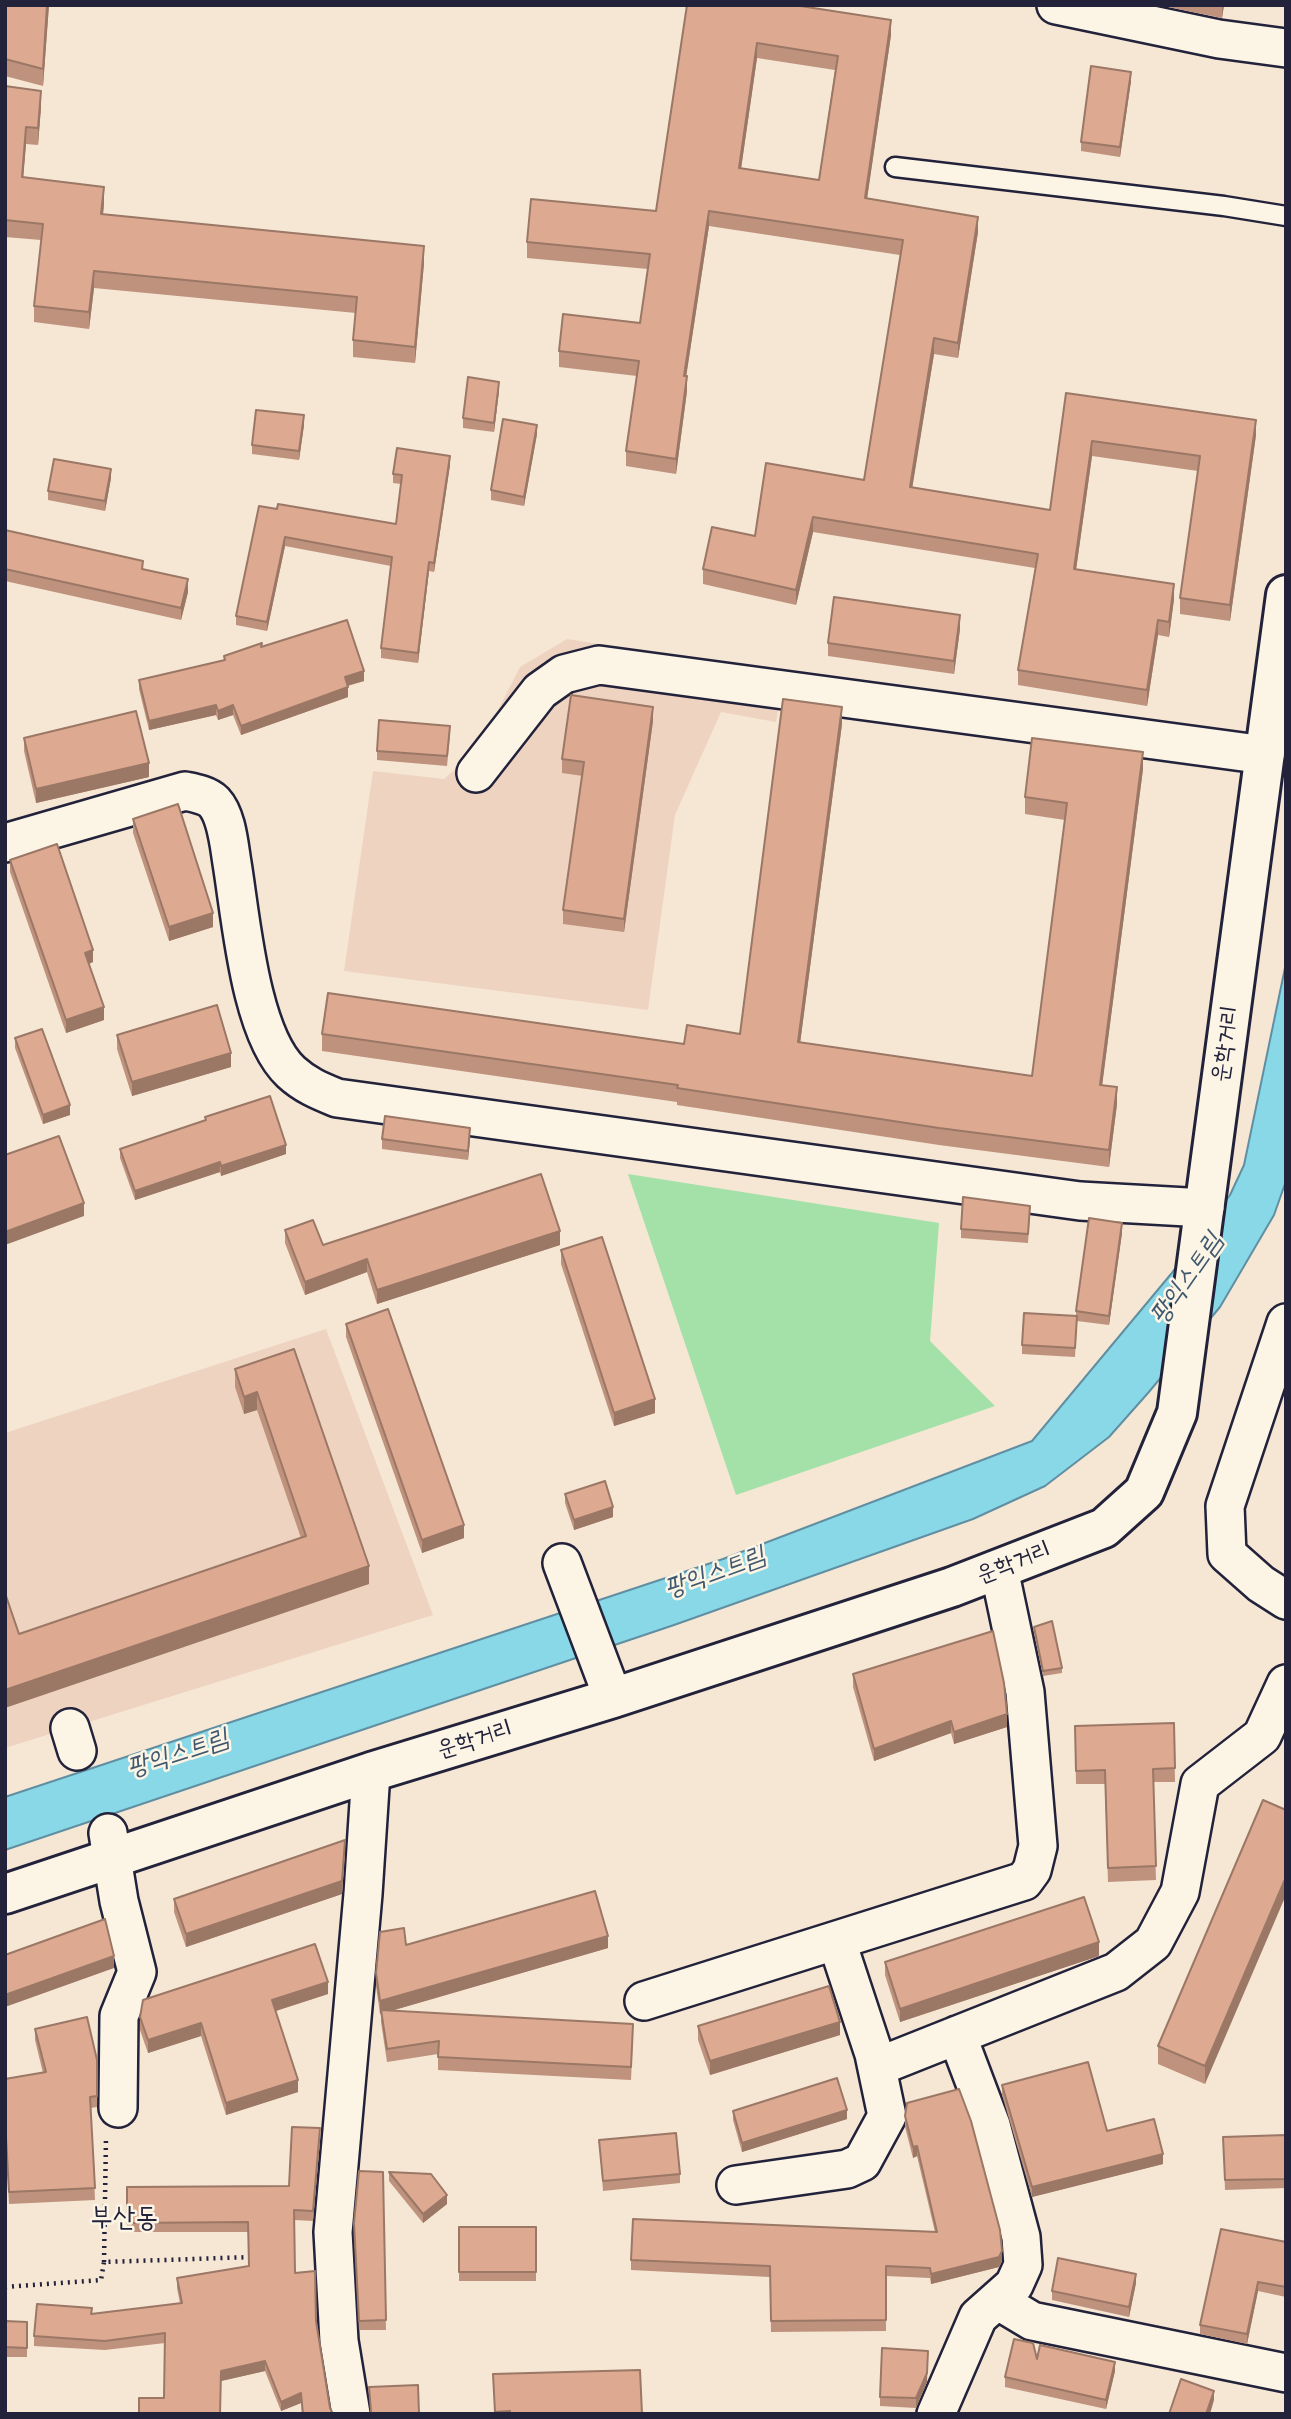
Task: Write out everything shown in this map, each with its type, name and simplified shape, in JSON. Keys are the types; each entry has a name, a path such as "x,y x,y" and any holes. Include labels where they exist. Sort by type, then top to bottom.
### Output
{"main road":[{"name":"운학거리","path":"5,1894 110,1846 371,1772 607,1683 952,1587 1104,1528 1144,1492 1177,1413 1286,595"}],"street":[{"path":"1056,5 1219,39 1286,48"},
{"path":"476,773 540,691 564,674 599,665 1265,755"},
{"path":"5,843 185,791 213,801 221,813 230,848 253,989 266,1034 289,1070 309,1087 337,1098 1203,1218"},
{"path":"1286,1323 1225,1506 1227,1554 1261,1584 1286,1600"},
{"path":"644,2001 1024,1881 1032,1870 1038,1846 1025,1692 999,1569"},
{"path":"566,1575 607,1683"},
{"path":"877,2067 1116,1972 1153,1944 1180,1892 1200,1784 1262,1736 1286,1684"},
{"path":"351,2414 339,2341 333,2232 371,1772"},
{"path":"110,1846 119,1901 137,1972 119,2016 118,2108"},
{"path":"736,2185 847,2169 862,2162 887,2116 877,2067 837,1942"},
{"path":"936,2414 978,2316 1014,2285 1023,2265 1021,2237 991,2125 957,2035"},
{"path":"997,2300 1032,2321 1286,2374"}],"lane":[{"path":"895,167 1224,206 1286,216"}],"path":[{"path":"5,2287 102,2280 106,2134 118,2108"},
{"path":"104,2262 257,2257"}],"shaded area":[{"path":"567,639 784,674 776,722 721,712 675,815 648,1010 344,971 373,771 444,779 478,749 520,667"},
{"path":"326,1329 433,1615 5,1748 5,1433"}],"green space":[{"path":"628,1174 939,1223 930,1341 995,1406 736,1495"}],"water":[{"name":"팡익스트림","path":"1286,963 1286,1181 1274,1215 1220,1307 1148,1393 1109,1437 1045,1486 973,1519 674,1625 5,1850 5,1797 723,1559 1032,1441 1171,1274 1230,1195 1244,1165"}],"building":[{"path":"5,5 47,5 43,69 5,59"},
{"path":"687,5 794,5 891,20 865,198 978,217 958,343 934,338 910,487 1050,510 1066,393 1256,420 1230,605 1180,598 1200,456 1092,441 1074,569 1174,584 1169,622 1158,620 1147,690 1018,670 1038,554 813,517 796,590 703,569 712,527 755,536 766,463 864,480 903,240 709,211 684,376 687,376 676,459 626,451 639,361 559,351 563,314 640,323 650,254 527,242 531,199 656,211","holes":["757,43 838,56 819,180 739,168"]},
{"path":"1091,66 1131,72 1120,147 1081,142"},
{"path":"5,86 41,91 38,128 26,127 22,177 104,187 101,214 424,246 415,347 353,340 357,297 94,271 89,312 34,306 43,224 5,220"},
{"path":"468,377 499,382 494,423 463,418"},
{"path":"256,410 304,415 299,451 252,445"},
{"path":"503,419 537,425 524,497 491,490"},
{"path":"397,448 450,456 434,563 429,562 418,653 381,648 392,557 285,537 267,622 236,616 259,506 277,509 278,504 396,524 402,475 393,474"},
{"path":"54,459 111,469 105,501 48,491"},
{"path":"5,530 143,561 142,569 188,579 181,608 5,569"},
{"path":"834,597 960,615 954,661 828,643"},
{"path":"347,620 364,671 345,677 348,687 241,726 233,705 218,711 216,705 149,721 139,680 225,660 224,656 262,643 261,647"},
{"path":"571,695 653,707 624,919 563,910 584,762 562,759"},
{"path":"783,699 842,707 798,1042 1032,1076 1067,803 1025,797 1032,738 1143,752 1100,1085 1117,1087 1109,1150 939,1128 677,1088 678,1085 322,1034 328,993 684,1044 687,1025 740,1034"},
{"path":"136,711 149,763 36,789 24,738"},
{"path":"379,720 450,726 447,756 377,751"},
{"path":"178,804 213,913 169,927 133,819"},
{"path":"57,844 93,950 85,953 104,1007 66,1020 10,860"},
{"path":"217,1005 231,1053 132,1082 117,1035"},
{"path":"42,1029 70,1105 43,1115 15,1038"},
{"path":"270,1096 286,1145 221,1166 220,1162 135,1191 120,1149"},
{"path":"385,1116 470,1128 468,1151 382,1139"},
{"path":"59,1136 84,1203 5,1232 5,1155"},
{"path":"541,1174 560,1231 377,1290 367,1259 305,1282 285,1230 313,1220 323,1245"},
{"path":"963,1197 1030,1206 1028,1234 961,1229"},
{"path":"1089,1218 1122,1223 1109,1316 1076,1311"},
{"path":"602,1237 655,1399 614,1413 561,1250"},
{"path":"388,1309 464,1525 422,1540 346,1324"},
{"path":"1024,1313 1077,1316 1075,1348 1022,1345"},
{"path":"294,1349 369,1566 5,1690 5,1593 19,1634 306,1536 257,1392 244,1397 235,1369"},
{"path":"605,1481 613,1507 574,1520 565,1494"},
{"path":"1052,1621 1062,1668 1043,1671 1034,1627"},
{"path":"993,1631 1004,1683 1007,1714 954,1732 951,1721 874,1749 853,1674"},
{"path":"1174,1723 1175,1768 1153,1769 1156,1866 1108,1868 1105,1770 1076,1771 1075,1726"},
{"path":"1263,1800 1286,1810 1286,1877 1205,2066 1158,2046"},
{"path":"345,1840 342,1881 186,1934 174,1899"},
{"path":"595,1891 608,1936 380,2001 376,1973 380,1932 404,1928 406,1945"},
{"path":"1084,1897 1099,1942 900,2009 885,1962"},
{"path":"105,1919 114,1956 5,1995 5,1955"},
{"path":"315,1944 328,1982 272,2000 298,2080 226,2103 201,2023 148,2040 140,2017 143,2000"},
{"path":"829,1986 840,2022 710,2061 698,2026"},
{"path":"381,2010 633,2024 631,2067 438,2057 439,2041 387,2049"},
{"path":"87,2017 97,2060 97,2096 90,2097 95,2188 9,2192 5,2079 46,2072 35,2029"},
{"path":"1088,2062 1107,2131 1154,2119 1163,2154 1032,2187 1002,2085"},
{"path":"837,2078 847,2110 742,2143 733,2111"},
{"path":"959,2089 971,2121 1000,2230 1002,2251 999,2257 931,2274 930,2268 886,2266 886,2320 771,2321 770,2266 631,2260 633,2219 937,2232 917,2146 913,2147 905,2116 907,2103"},
{"path":"292,2127 320,2128 313,2211 294,2210 295,2273 315,2271 316,2321 333,2414 303,2414 301,2393 281,2402 265,2361 221,2371 220,2414 139,2414 139,2398 164,2398 165,2333 105,2341 34,2336 37,2304 92,2308 91,2314 182,2303 177,2278 249,2266 248,2222 127,2223 127,2187 289,2186"},
{"path":"676,2133 680,2174 603,2181 599,2140"},
{"path":"1286,2135 1286,2179 1225,2180 1223,2137"},
{"path":"359,2171 383,2172 386,2320 359,2321 354,2223"},
{"path":"389,2172 431,2174 447,2195 423,2214"},
{"path":"459,2227 536,2227 536,2272 459,2272"},
{"path":"1221,2229 1286,2242 1286,2287 1258,2282 1247,2334 1200,2325"},
{"path":"1058,2258 1136,2274 1129,2307 1052,2291"},
{"path":"5,2321 27,2322 27,2348 5,2347"},
{"path":"1014,2339 1033,2343 1037,2359 1040,2345 1115,2362 1106,2400 1005,2377"},
{"path":"882,2348 928,2351 927,2373 916,2398 880,2397"},
{"path":"640,2370 642,2414 495,2412 493,2374"},
{"path":"1181,2379 1214,2391 1206,2414 1169,2414"},
{"path":"418,2385 419,2414 369,2414 369,2387"}],"district":[{"name":"부산동","path":"124,2219"}]}
